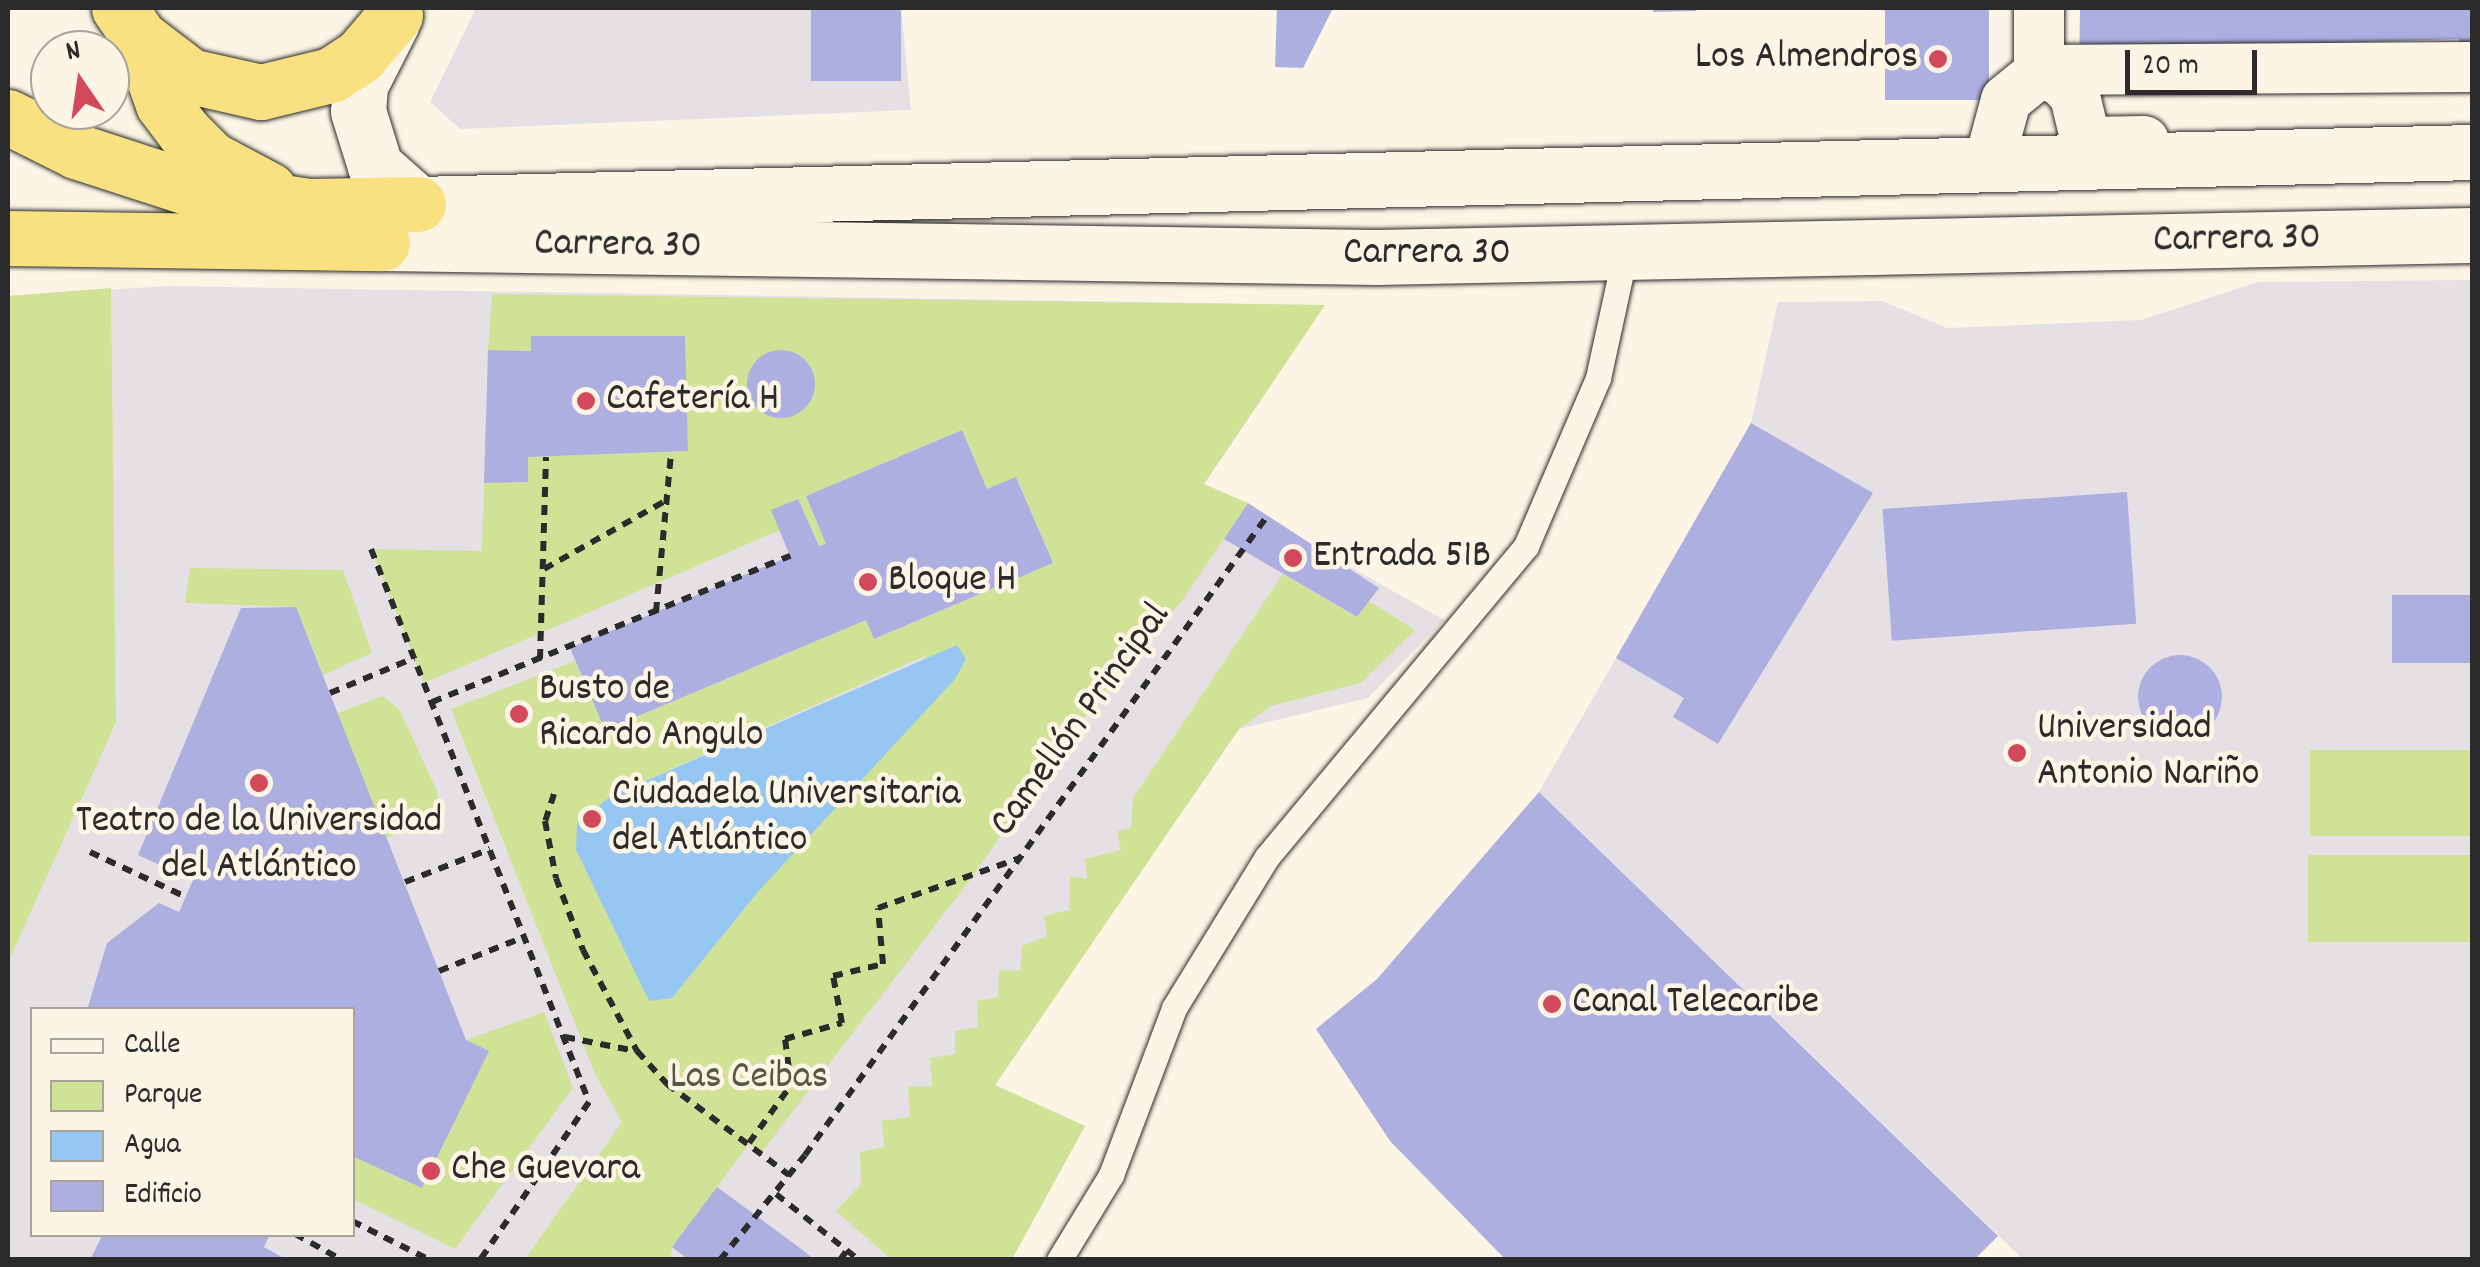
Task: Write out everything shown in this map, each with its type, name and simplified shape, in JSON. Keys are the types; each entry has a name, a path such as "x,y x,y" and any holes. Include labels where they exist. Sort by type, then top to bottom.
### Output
{"highway":[{"path":"129,22 190,76 260,92 331,75 360,56 396,15"},
{"path":"129,22 164,104 211,158 309,206"},
{"path":"8,117 76,150 171,182 309,206 418,204"},
{"path":"8,155 50,177 157,213 382,244"},
{"path":"8,238 382,244"}],"main road":[{"path":"396,15 360,85 358,111 375,166 418,204"},
{"name":"Carrera 30","path":"418,204 1697,176 1989,163 2472,152"},
{"name":"Carrera 30","path":"382,244 1378,257 2472,235"}],"street":[{"path":"2039,8 2039,71"},
{"path":"1989,163 2006,100 2039,71 2472,68"},
{"path":"2039,71 2061,80 2075,96 2086,142 2472,139"}],"lane":[{"path":"1059,1260 1111,1175 1174,1008 1267,857 1526,546 1598,378 1625,254"}],"path":[{"path":"656,612 670,452"},
{"path":"540,659 546,457"},
{"path":"543,570 667,500"},
{"name":"Camellón Principal","path":"720,1260 805,1155 1267,516"},
{"path":"371,549 590,1102 480,1260"},
{"path":"432,702 790,556"},
{"path":"330,693 414,658"},
{"path":"554,794 545,821 556,878 582,950 637,1051 667,1084 789,1175"},
{"path":"405,882 490,849"},
{"path":"90,852 186,897"},
{"path":"749,1143 792,1085 784,1039 842,1023 833,976 883,964 878,908 1020,858"},
{"path":"439,971 524,938"},
{"path":"563,1036 637,1051"},
{"path":"776,1194 859,1260"},
{"path":"355,1222 430,1260"},
{"path":"300,1237 342,1260"},
{"path":"840,1260 848,1250"}],"shaded area":[{"path":"476,8 901,8 911,110 460,129 430,102"},
{"name":"Universidad Antonio Nariño","path":"2472,280 2472,1259 2023,1259 1539,792 1751,423 1778,302 1882,301 1947,328 2141,320 2258,282"},
{"name":"Ciudadela Universitaria del Atlántico","path":"167,286 1325,305 1204,484 1444,620 1368,698 1239,729 995,1085 1085,1126 1012,1259 8,1260 8,296"}],"green space":[{"path":"111,288 116,722 8,963 8,296"},
{"name":"Las Ceibas","path":"492,294 1325,305 1204,484 1248,503 1184,598 1074,729 973,876 761,1153 749,1144 673,1246 670,1259 525,1259 622,1122 595,1074 451,709 575,661 606,730 866,620 875,639 1053,563 1017,478 987,489 961,430 806,496 826,544 819,546 798,499 780,530 424,683 371,549 482,551 484,483 527,482 528,457 688,451 684,337 532,336 531,351 488,350","holes":["927,655 757,893 672,998 611,796"]},
{"path":"190,568 343,570 372,653 323,675 296,607 185,603"},
{"path":"1283,574 1356,617 1369,601 1415,630 1361,683 1271,706 1239,729 995,1085 1085,1126 1012,1259 891,1259 836,1211 861,1184 860,1152 884,1147 882,1121 910,1117 908,1087 932,1086 930,1058 955,1054 955,1031 978,1027 977,1001 998,997 999,970 1020,971 1022,946 1047,936 1044,916 1069,910 1070,876 1087,879 1085,859 1121,850 1117,831 1131,828 1133,798"},
{"path":"382,696 399,709 437,791 441,816 387,838 336,714"},
{"path":"2310,750 2472,750 2472,836 2310,836"},
{"path":"2308,855 2472,855 2472,942 2308,942"},
{"path":"544,1012 573,1088 455,1249 355,1200 355,1157 422,1188 488,1051 466,1040"}],"water":[{"path":"957,645 966,659 955,679 757,893 672,998 649,1001 576,850 577,823 611,796"}],"building":[{"path":"811,8 901,8 901,81 811,81"},
{"path":"1277,8 1333,8 1303,68 1275,67"},
{"path":"1653,8 1696,8 1696,11 1653,12"},
{"name":"Los Almendros","path":"1885,8 1989,8 1989,100 1885,100"},
{"path":"2080,8 2472,8 2472,52 2459,53 2459,39 2333,43 2333,55 2079,68"},
{"name":"Cafetería H","path":"531,336 685,336 688,451 528,457 528,482 484,483 488,350 531,351"},
{"path":"781,350 794,352 805,360 813,371 813,397 805,408 794,416 781,418 768,416 757,408 749,397 747,384 749,371 757,360 768,352"},
{"path":"1751,423 1873,493 1718,744 1673,717 1684,698 1616,658"},
{"name":"Bloque H","path":"962,430 987,489 1016,477 1053,563 874,639 866,620 605,730 570,648 790,556 771,510 798,499 819,546 826,544 806,496"},
{"path":"2127,492 2136,624 1892,641 1883,509"},
{"name":"Entrada 51B","path":"1248,503 1379,588 1357,617 1224,539"},
{"path":"2392,595 2472,595 2472,663 2392,663"},
{"path":"296,607 466,1040 489,1051 422,1188 355,1157 355,1007 88,1007 107,943 159,903 179,912 193,880 138,855 241,608"},
{"path":"2180,655 2196,658 2210,667 2219,681 2219,713 2210,727 2196,736 2180,739 2164,736 2150,727 2141,713 2138,697 2141,681 2150,667 2164,658"},
{"name":"Canal Telecaribe","path":"1539,792 1998,1236 1974,1260 1506,1260 1390,1141 1316,1029 1377,979"},
{"path":"717,1187 815,1260 689,1260 672,1247"},
{"path":"102,1237 269,1237 264,1247 287,1260 90,1260"}],"place":[{"name":"Los Almendros","path":"1938,59"},
{"name":"Cafetería H","path":"586,401"},
{"name":"Entrada 51B","path":"1293,558"},
{"name":"Bloque H","path":"868,582"},
{"name":"Busto de Ricardo Angulo","path":"519,714"},
{"name":"Universidad Antonio Nariño","path":"2017,753"},
{"name":"Teatro de la Universidad del Atlántico","path":"259,783"},
{"name":"Ciudadela Universitaria del Atlántico","path":"592,819"},
{"name":"Canal Telecaribe","path":"1552,1004"},
{"name":"Che Guevara","path":"431,1171"}]}
